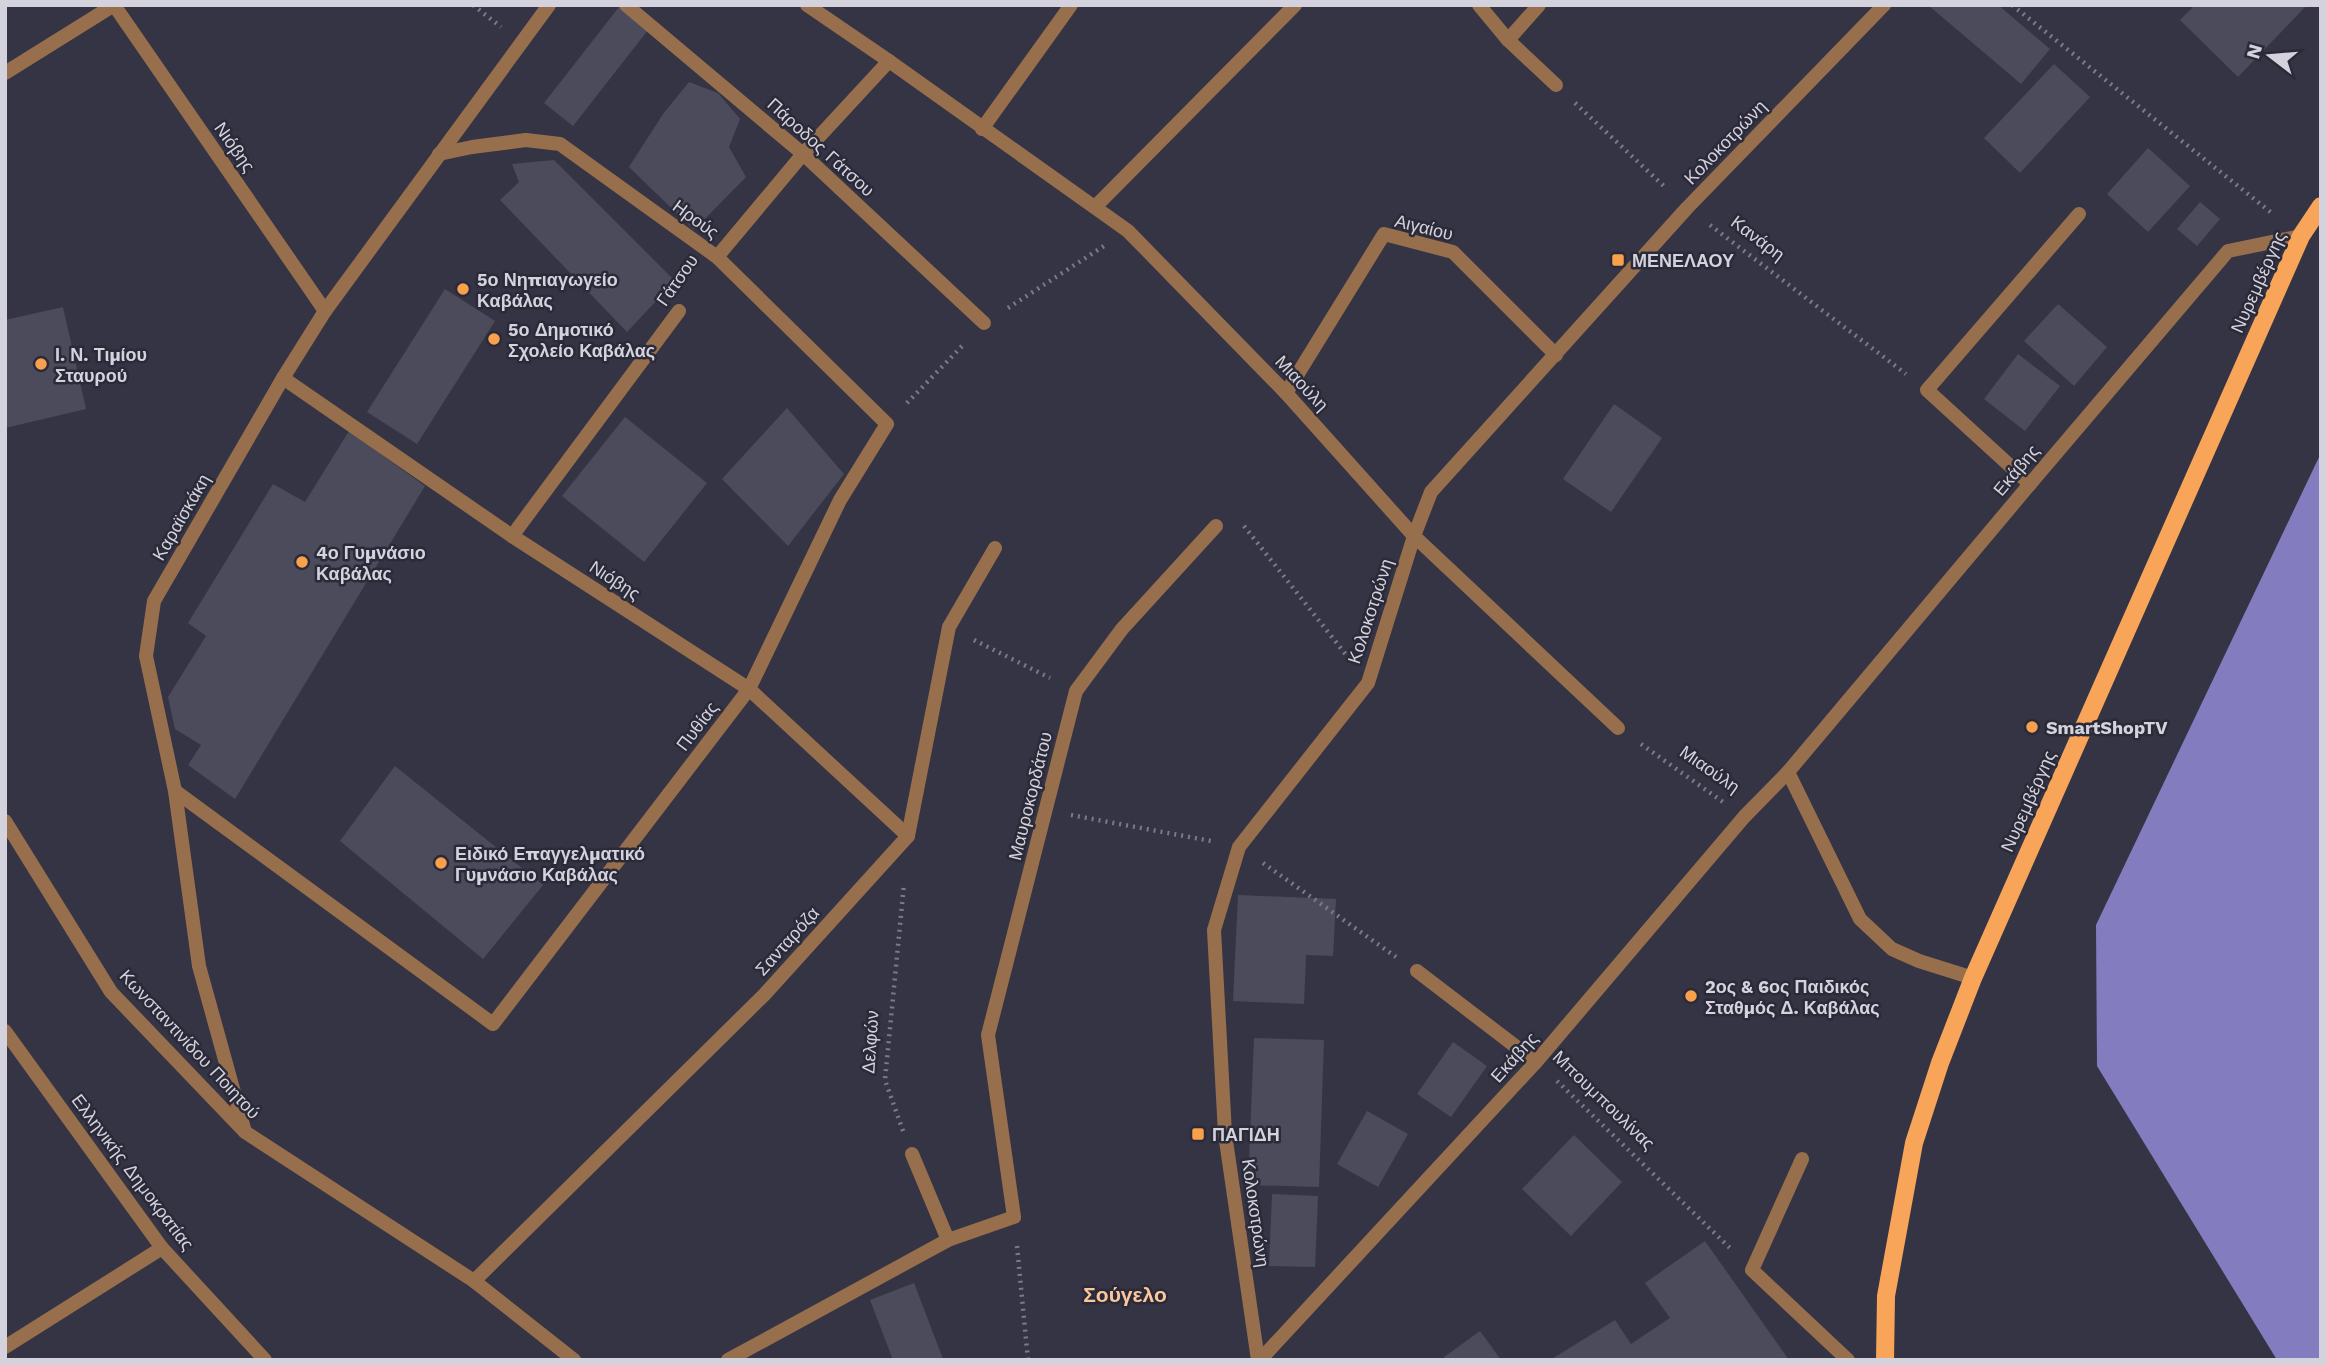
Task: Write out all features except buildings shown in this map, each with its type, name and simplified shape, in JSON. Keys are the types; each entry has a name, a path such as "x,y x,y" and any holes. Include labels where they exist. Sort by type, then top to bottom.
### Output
{"main road":[{"name":"Νυρεμβέργης","path":"1885,1360 1886,1296 1914,1143 1940,1063 1973,978 2301,236 2321,205"}],"street":[{"path":"5,73 114,5"},
{"name":"Νιόβης","path":"114,5 325,311"},
{"name":"Καραϊσκάκη","path":"245,1132 199,966 175,791 146,656 154,601 325,311 549,5"},
{"name":"Πάροδος Γάτσου","path":"626,5 803,154 984,323"},
{"name":"Μιαούλη","path":"807,5 1128,231 1286,393 1414,536 1618,727"},
{"path":"982,129 1072,5"},
{"path":"1094,207 1295,5"},
{"path":"1479,5 1508,40 1556,85"},
{"path":"1508,40 1539,5"},
{"name":"Κολοκοτρώνη","path":"1259,1360 1225,1134 1214,930 1239,846 1368,682 1414,536 1431,492 1687,208 1884,5"},
{"name":"Γάτσου","path":"717,257 803,154 889,61"},
{"name":"Ηρούς","path":"439,154 526,140 560,144 717,257 887,424"},
{"path":"2030,484 1927,390 2079,215"},
{"name":"Αιγαίου","path":"1286,393 1384,234 1453,252 1556,355"},
{"name":"Εκάβης","path":"1259,1360 1536,1062 1744,817 1788,772 2228,251 2301,236"},
{"name":"Γάτσου","path":"512,536 679,311"},
{"name":"Νιόβης","path":"283,379 512,536 749,689 908,836"},
{"name":"Πυθίας","path":"175,791 493,1024 749,689 839,500 887,424"},
{"name":"Μαυροκορδάτου","path":"1014,1217 988,1035 1076,691 1122,629 1216,526"},
{"path":"908,836 950,627 995,548"},
{"path":"1788,772 1860,919 1892,949 1919,961 1973,978"},
{"name":"Κωνσταντινίδου Ποιητού","path":"5,821 110,992 245,1132 474,1280 574,1360"},
{"name":"Σανταρόζα","path":"474,1280 764,995 908,836"},
{"name":"Μπουμπουλίνας","path":"1417,971 1536,1062"},
{"name":"Ελληνικής Δημοκρατίας","path":"5,1031 162,1248 265,1360"},
{"path":"912,1154 948,1240"},
{"path":"1802,1159 1752,1270 1847,1360"},
{"path":"728,1360 948,1240 1014,1217"},
{"path":"5,1347 162,1248"}],"path":[{"path":"2012,5 2301,236"},
{"name":"Κανάρη","path":"1556,85 1687,208 1927,390"},
{"path":"1216,526 1233,512 1368,682"},
{"path":"950,627 1076,691"},
{"name":"Μιαούλη","path":"1618,727 1744,817"},
{"name":"Δελφών","path":"908,836 885,1080 912,1154"},
{"name":"Μπουμπουλίνας","path":"1536,1062 1752,1270"},
{"path":"1014,1217 1028,1360"}],"shaded area":[{"path":"2321,453 2321,1360 2277,1360 2097,1066 2096,925"}],"place":[{"name":"ΜΕΝΕΛΑΟΥ","path":"1618,260"},
{"name":"5ο Νηπιαγωγείο Καβάλας","path":"463,289"},
{"name":"5ο Δημοτικό Σχολείο Καβάλας","path":"494,339"},
{"name":"Ι. Ν. Τιμίου Σταυρού","path":"41,364"},
{"name":"4ο Γυμνάσιο Καβάλας","path":"302,562"},
{"name":"SmartShopTV","path":"2032,727"},
{"name":"Ειδικό Επαγγελματικό Γυμνάσιο Καβάλας","path":"441,863"},
{"name":"2ος & 6ος Παιδικός Σταθμός Δ. Καβάλας","path":"1691,996"},
{"name":"ΠΑΓΙΔΗ","path":"1198,1134"}],"district":[{"name":"Σούγελο","path":"1125,1294"}]}
